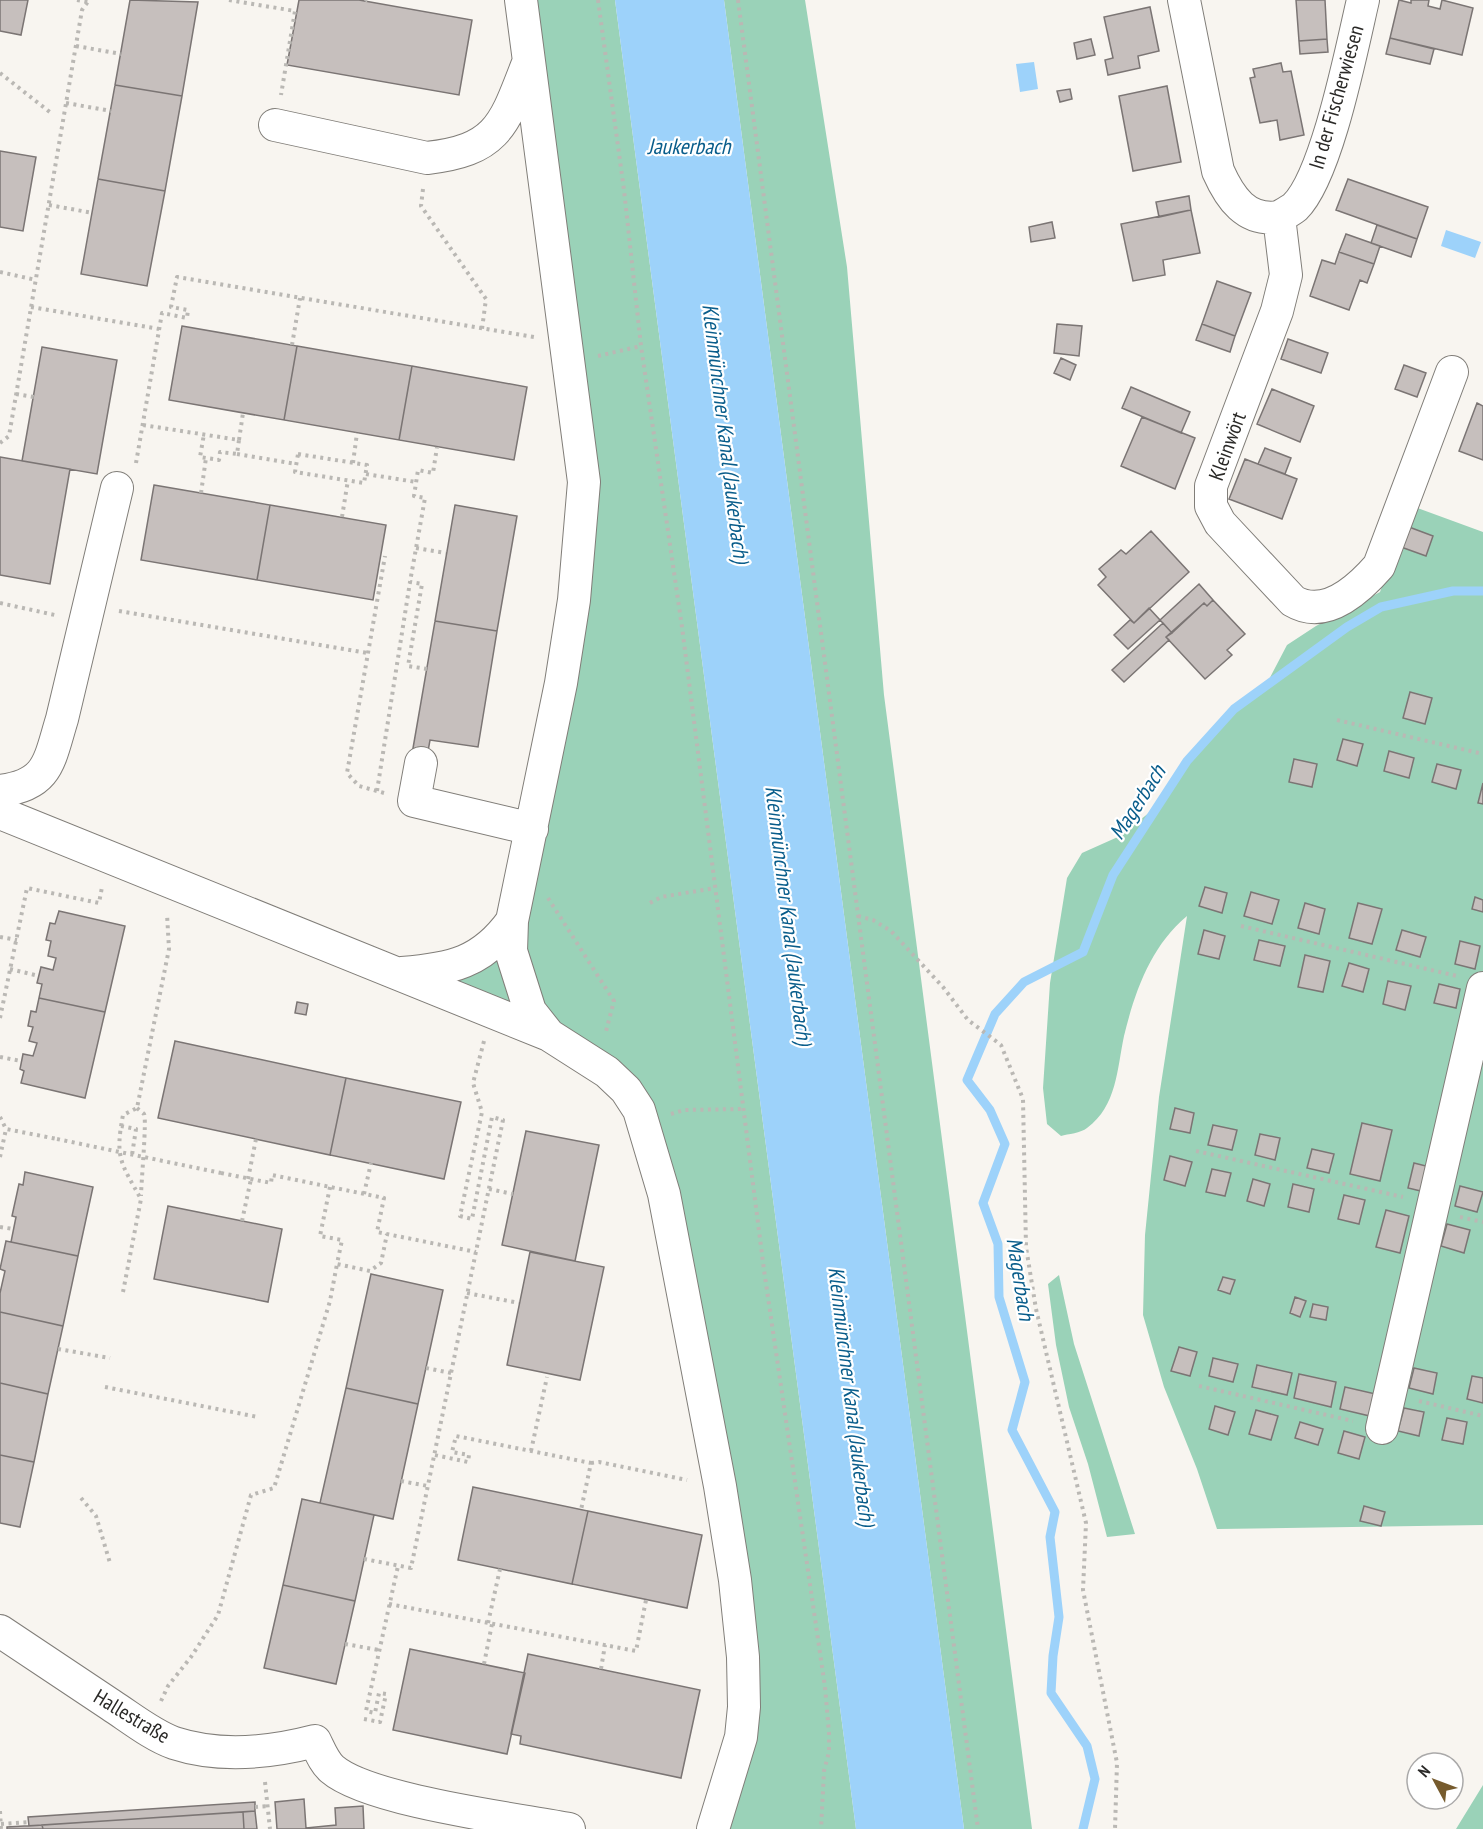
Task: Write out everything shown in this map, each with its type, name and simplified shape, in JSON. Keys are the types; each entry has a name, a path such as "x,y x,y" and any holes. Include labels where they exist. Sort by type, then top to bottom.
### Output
{"street":[{"path":"521,0 582,454 583,511 561,682 512,921 511,951 519,981 530,1011 549,1035"},
{"path":"1184,0 1218,171 1227,191 1238,206 1265,219 1279,217"},
{"name":"In der Fischerwiesen","path":"1279,217 1294,208 1300,200 1322,156 1350,58 1363,0"},
{"path":"275,124 427,158 474,148 492,135 511,106 529,60"},
{"name":"Kleinwört","path":"1279,217 1286,275 1277,311 1211,486 1211,507 1220,523 1293,601 1304,607 1325,606 1347,596 1366,582 1379,566 1452,372"},
{"path":"0,791 22,788 41,776 51,755 87,614 126,478"},
{"path":"421,763 414,801 532,829"},
{"path":"0,813 549,1035 596,1065 626,1090 639,1110 664,1194 720,1486 735,1580 743,1657 744,1707 741,1737 731,1776 712,1829"},
{"path":"396,974 453,966 479,956 497,941 512,921"},
{"path":"1382,1428 1433,1204 1472,982"},
{"name":"Hallestraße","path":"0,1631 145,1728 173,1742 201,1750 239,1753 268,1751 315,1742 332,1768 342,1775 382,1791 569,1829"}],"path":[{"path":"77,0 89,1"},
{"path":"229,0 295,11 275,124"},
{"path":"598,0 624,190 641,346 682,627 764,1270 825,1687 830,1733 822,1795 821,1829"},
{"path":"738,0 978,1829"},
{"path":"0,443 9,436 82,10 89,1"},
{"path":"76,46 121,54"},
{"path":"0,73 51,113"},
{"path":"66,103 111,111"},
{"path":"427,158 421,206 486,299 482,329"},
{"path":"49,205 93,213"},
{"path":"0,272 36,279"},
{"path":"126,478 143,425 162,314 187,318 188,310 171,307 177,277 482,329 569,353 641,346"},
{"path":"292,345 300,298"},
{"path":"31,307 159,329"},
{"path":"16,394 34,397"},
{"path":"237,454 243,413"},
{"path":"143,425 239,440"},
{"path":"353,462 357,433"},
{"path":"204,434 200,457 219,460 220,452 296,464"},
{"path":"377,791 425,498 414,496 418,470 433,473 437,447"},
{"path":"298,453 353,462 367,465 364,483 295,472 298,453"},
{"path":"201,493 206,458"},
{"path":"366,474 416,482"},
{"path":"342,517 348,480"},
{"path":"416,548 446,553"},
{"path":"385,556 347,773 350,780 359,786 414,801"},
{"path":"410,582 422,584 408,666 427,669"},
{"path":"0,603 367,653"},
{"path":"1337,720 1483,754"},
{"path":"0,1018 27,888 99,903 109,857"},
{"path":"525,862 614,1001 596,1065"},
{"path":"137,1108 169,949 170,924 164,897 152,874"},
{"path":"650,903 661,897 715,888"},
{"path":"858,916 873,920 891,931 944,987 968,1020 1001,1045 1023,1099 1026,1246 1036,1309 1086,1523 1083,1590 1117,1763 1115,1829"},
{"path":"1241,926 1472,982"},
{"path":"0,937 16,940"},
{"path":"10,969 39,976"},
{"path":"364,1559 411,1568 503,1120 492,1118 472,1219 460,1216 482,1112 473,1083 491,1011"},
{"path":"0,1057 21,1061"},
{"path":"137,1108 123,1115 119,1160 141,1199"},
{"path":"123,1292 141,1199 142,1149 146,1122 144,1114 137,1108"},
{"path":"644,1124 684,1110 744,1108"},
{"path":"0,1117 6,1129 0,1157"},
{"path":"121,1126 136,1129 132,1155"},
{"path":"6,1129 271,1184 272,1175 384,1198 377,1232 476,1252"},
{"path":"242,1221 256,1139"},
{"path":"1196,1151 1433,1204"},
{"path":"364,1194 371,1163"},
{"path":"160,1706 161,1696 191,1657 218,1615 251,1495 274,1488 330,1301 342,1240 320,1236 330,1187"},
{"path":"489,1189 513,1194"},
{"path":"0,1227 13,1229"},
{"path":"337,1264 370,1271 381,1263 387,1234"},
{"path":"467,1293 519,1303"},
{"path":"58,1349 110,1358"},
{"path":"426,1368 451,1373"},
{"path":"531,1451 547,1377"},
{"path":"1199,1386 1382,1428"},
{"path":"105,1388 258,1417"},
{"path":"1390,1394 1483,1416"},
{"path":"435,1455 468,1462 469,1455 452,1452 456,1436 720,1486"},
{"path":"581,1510 591,1463"},
{"path":"401,1481 428,1486"},
{"path":"81,1497 96,1516 110,1563"},
{"path":"364,1719 380,1722 386,1694 379,1693 375,1713 366,1711 398,1566"},
{"path":"484,1664 500,1569"},
{"path":"389,1604 636,1651 646,1599"},
{"path":"345,1644 379,1650"},
{"path":"601,1669 605,1645"},
{"path":"264,1778 270,1829"},
{"path":"255,1807 269,1806"},
{"path":"0,1811 1,1823 29,1822"}],"green space":[{"path":"527,0 615,0 856,1829 721,1829 751,1720 649,1117 545,1021 521,961 592,521"},
{"path":"724,0 805,0 847,267 884,695 1032,1829 964,1829"},
{"path":"1412,506 1483,532 1483,1525 1217,1529 1197,1469 1164,1387 1143,1315 1145,1235 1159,1097 1187,916 1174,928 1154,955 1139,986 1124,1036 1114,1086 1104,1109 1097,1119 1084,1130 1061,1136 1047,1124 1043,1088 1050,983 1067,878 1082,853 1120,836 1150,812 1182,770 1235,710 1263,691 1287,645 1316,626 1380,592"},
{"path":"504,947 521,1016 437,976"},
{"path":"1059,1275 1074,1344 1135,1534 1107,1537 1088,1464 1069,1407 1056,1345 1048,1284"},
{"path":"1483,1785 1483,1829 1456,1829"}],"water":[{"name":"Jaukerbach","path":"615,0 724,0 964,1829 856,1829"},
{"path":"1034,62 1038,89 1020,92 1016,64"},
{"path":"1446,230 1481,242 1475,258 1441,246"}],"building":[{"path":"0,0 28,0 21,35 0,31"},
{"path":"130,0 198,2 182,96 115,85"},
{"path":"299,0 359,0 472,20 459,95 287,65"},
{"path":"1296,0 1325,0 1327,39 1299,41"},
{"path":"1399,0 1411,3 1411,0 1429,0 1428,6 1440,9 1442,0 1473,8 1462,55 1390,38"},
{"path":"1150,7 1159,51 1138,56 1140,68 1108,75 1105,60 1113,58 1104,17"},
{"path":"1390,38 1434,49 1430,64 1386,54"},
{"path":"1091,39 1095,55 1077,59 1074,43"},
{"path":"1327,39 1328,52 1300,54 1299,41"},
{"path":"1281,63 1283,72 1291,71 1304,135 1280,140 1277,120 1260,123 1250,78 1255,77 1253,69"},
{"path":"115,85 182,96 165,191 98,179"},
{"path":"1167,86 1181,162 1133,171 1119,96"},
{"path":"1070,89 1072,99 1060,102 1057,91"},
{"path":"0,151 36,157 23,231 0,227"},
{"path":"98,179 165,191 147,286 81,274"},
{"path":"1348,179 1428,207 1417,239 1336,210"},
{"path":"1189,196 1191,210 1159,217 1156,202"},
{"path":"1191,210 1200,253 1163,260 1165,275 1133,281 1121,224"},
{"path":"1052,222 1055,238 1031,242 1029,227"},
{"path":"1377,225 1417,239 1411,257 1371,243"},
{"path":"1346,234 1380,246 1374,264 1339,252"},
{"path":"1339,252 1374,264 1367,283 1360,280 1349,310 1310,296 1322,260 1335,264"},
{"path":"1217,281 1251,293 1235,336 1202,324"},
{"path":"1057,324 1082,326 1079,356 1054,353"},
{"path":"1202,324 1235,336 1230,352 1196,340"},
{"path":"182,326 297,346 284,420 169,400"},
{"path":"1288,339 1328,353 1321,373 1281,359"},
{"path":"297,346 412,366 399,440 284,420"},
{"path":"42,347 117,360 97,474 22,461"},
{"path":"1061,358 1076,365 1070,380 1054,373"},
{"path":"1404,365 1426,373 1417,397 1395,389"},
{"path":"412,366 527,387 514,460 399,440"},
{"path":"1131,387 1190,412 1181,433 1122,408"},
{"path":"1272,389 1314,406 1300,442 1257,424"},
{"path":"1477,403 1483,406 1483,460 1459,451"},
{"path":"1142,417 1195,438 1175,489 1121,466"},
{"path":"1265,448 1291,458 1285,474 1258,464"},
{"path":"0,457 70,469 50,584 0,575"},
{"path":"1245,459 1297,479 1282,519 1229,499"},
{"path":"154,485 270,505 257,580 141,560"},
{"path":"270,505 386,525 373,600 257,580"},
{"path":"455,505 517,516 497,631 435,621"},
{"path":"1409,527 1433,536 1426,556 1401,547"},
{"path":"1151,531 1189,572 1134,623 1098,585 1106,577 1099,569 1121,550 1126,554"},
{"path":"1199,584 1213,600 1207,606 1204,603 1172,633 1160,620"},
{"path":"1213,600 1245,634 1227,650 1232,655 1205,679 1166,637 1204,603 1207,606"},
{"path":"1149,608 1160,620 1128,649 1114,635 1130,620 1134,623"},
{"path":"435,621 497,631 478,747 430,740 427,757 412,754"},
{"path":"1163,623 1172,633 1166,637 1169,640 1124,682 1112,670"},
{"path":"1410,692 1432,698 1425,724 1403,718"},
{"path":"1343,739 1363,744 1357,766 1337,760"},
{"path":"1389,751 1414,758 1409,778 1384,771"},
{"path":"1294,759 1317,764 1312,787 1289,782"},
{"path":"1437,764 1461,770 1456,789 1432,782"},
{"path":"1483,783 1483,804 1478,803"},
{"path":"1205,887 1227,893 1222,913 1199,906"},
{"path":"1251,892 1279,900 1272,924 1244,916"},
{"path":"1475,897 1483,900 1483,912 1472,909"},
{"path":"1305,903 1325,909 1319,934 1298,928"},
{"path":"1358,903 1382,909 1372,944 1349,938"},
{"path":"59,911 125,926 105,1012 39,998 42,984 37,983 41,967 53,970 56,958 48,956 51,941 46,940 50,923 55,924"},
{"path":"1204,930 1225,936 1219,959 1198,954"},
{"path":"1402,930 1426,937 1420,957 1396,950"},
{"path":"1259,940 1285,946 1280,966 1254,960"},
{"path":"1460,941 1480,946 1475,969 1455,964"},
{"path":"1305,955 1330,961 1323,992 1298,987"},
{"path":"1349,963 1369,969 1363,992 1342,986"},
{"path":"1388,981 1411,986 1405,1010 1383,1004"},
{"path":"1439,984 1460,989 1456,1008 1434,1003"},
{"path":"39,998 105,1012 85,1098 21,1083 24,1071 20,1069 23,1054 33,1056 37,1043 29,1041 33,1027 28,1026 31,1011 36,1012"},
{"path":"297,1002 308,1004 306,1015 295,1013"},
{"path":"175,1041 346,1078 330,1155 158,1118"},
{"path":"346,1078 461,1102 444,1179 330,1155"},
{"path":"1175,1108 1194,1113 1190,1133 1170,1129"},
{"path":"1362,1123 1392,1130 1380,1181 1350,1174"},
{"path":"1213,1125 1237,1130 1232,1150 1208,1145"},
{"path":"526,1131 599,1145 575,1261 502,1245"},
{"path":"1260,1134 1280,1138 1275,1160 1255,1155"},
{"path":"1312,1149 1334,1154 1329,1173 1307,1168"},
{"path":"1170,1156 1192,1162 1185,1186 1164,1180"},
{"path":"1414,1163 1430,1167 1425,1192 1408,1188"},
{"path":"1212,1169 1231,1173 1225,1196 1206,1192"},
{"path":"25,1172 93,1187 78,1256 11,1242 16,1217 12,1216 19,1184 23,1185"},
{"path":"1253,1179 1270,1184 1264,1206 1247,1201"},
{"path":"1293,1184 1314,1189 1309,1212 1288,1207"},
{"path":"1460,1186 1483,1192 1477,1212 1455,1206"},
{"path":"1344,1195 1365,1200 1359,1224 1338,1219"},
{"path":"168,1206 282,1229 268,1302 154,1279"},
{"path":"1386,1210 1409,1216 1400,1253 1376,1247"},
{"path":"1447,1224 1470,1230 1464,1253 1441,1246"},
{"path":"6,1241 78,1256 63,1326 0,1312 0,1293 5,1271 0,1269"},
{"path":"530,1252 604,1267 580,1380 507,1365"},
{"path":"371,1274 443,1290 418,1404 346,1388"},
{"path":"1223,1277 1235,1280 1230,1294 1218,1290"},
{"path":"1295,1297 1306,1301 1300,1317 1290,1313"},
{"path":"1313,1304 1328,1307 1326,1320 1310,1317"},
{"path":"0,1312 63,1326 48,1394 0,1383"},
{"path":"1179,1347 1197,1352 1190,1376 1171,1371"},
{"path":"1213,1358 1238,1364 1233,1382 1209,1376"},
{"path":"1257,1365 1292,1373 1287,1395 1252,1387"},
{"path":"1414,1368 1437,1373 1433,1394 1409,1388"},
{"path":"1299,1374 1336,1382 1331,1407 1294,1398"},
{"path":"1472,1376 1483,1378 1483,1403 1467,1399"},
{"path":"0,1383 48,1394 34,1462 0,1455"},
{"path":"1345,1387 1380,1395 1374,1417 1340,1409"},
{"path":"346,1388 418,1404 393,1519 320,1503"},
{"path":"1215,1406 1235,1412 1228,1435 1209,1429"},
{"path":"1404,1408 1424,1412 1419,1436 1398,1431"},
{"path":"1256,1410 1278,1416 1271,1440 1249,1434"},
{"path":"1447,1418 1467,1422 1463,1444 1442,1440"},
{"path":"1300,1422 1323,1429 1318,1445 1295,1438"},
{"path":"1344,1431 1365,1437 1359,1459 1338,1453"},
{"path":"0,1455 34,1462 20,1527 0,1523"},
{"path":"473,1487 588,1511 572,1584 458,1560"},
{"path":"302,1499 374,1515 355,1601 283,1585"},
{"path":"1364,1506 1385,1512 1381,1526 1360,1521"},
{"path":"588,1511 702,1535 687,1608 572,1584"},
{"path":"283,1585 355,1601 336,1684 264,1668"},
{"path":"410,1649 525,1673 507,1754 393,1730"},
{"path":"528,1654 700,1690 681,1778 520,1744 521,1736 511,1734"},
{"path":"304,1799 306,1828 336,1825 335,1808 363,1806 364,1829 277,1829 275,1802"},
{"path":"255,1802 255,1811 29,1826 28,1817"},
{"path":"255,1811 257,1829 244,1829 243,1812"},
{"path":"243,1812 244,1829 43,1829 42,1825"},
{"path":"42,1825 43,1829 7,1829 7,1827"}],"waterway":[{"name":"Magerbach","path":"1083,1829 1095,1779 1087,1746 1051,1693 1053,1656 1059,1617 1050,1537 1055,1512 1012,1430 1025,1382 999,1297 998,1244 983,1203 1005,1144 990,1110 967,1080 995,1014 1024,982 1083,952 1113,875 1187,761 1234,709 1347,627 1381,607 1453,591 1483,591"}],"water label":[{"name":"Kleinmünchner Kanal (Jaukerbach)","path":"726,433"},
{"name":"Kleinmünchner Kanal (Jaukerbach)","path":"789,915"},
{"name":"Kleinmünchner Kanal (Jaukerbach)","path":"852,1396"}]}
